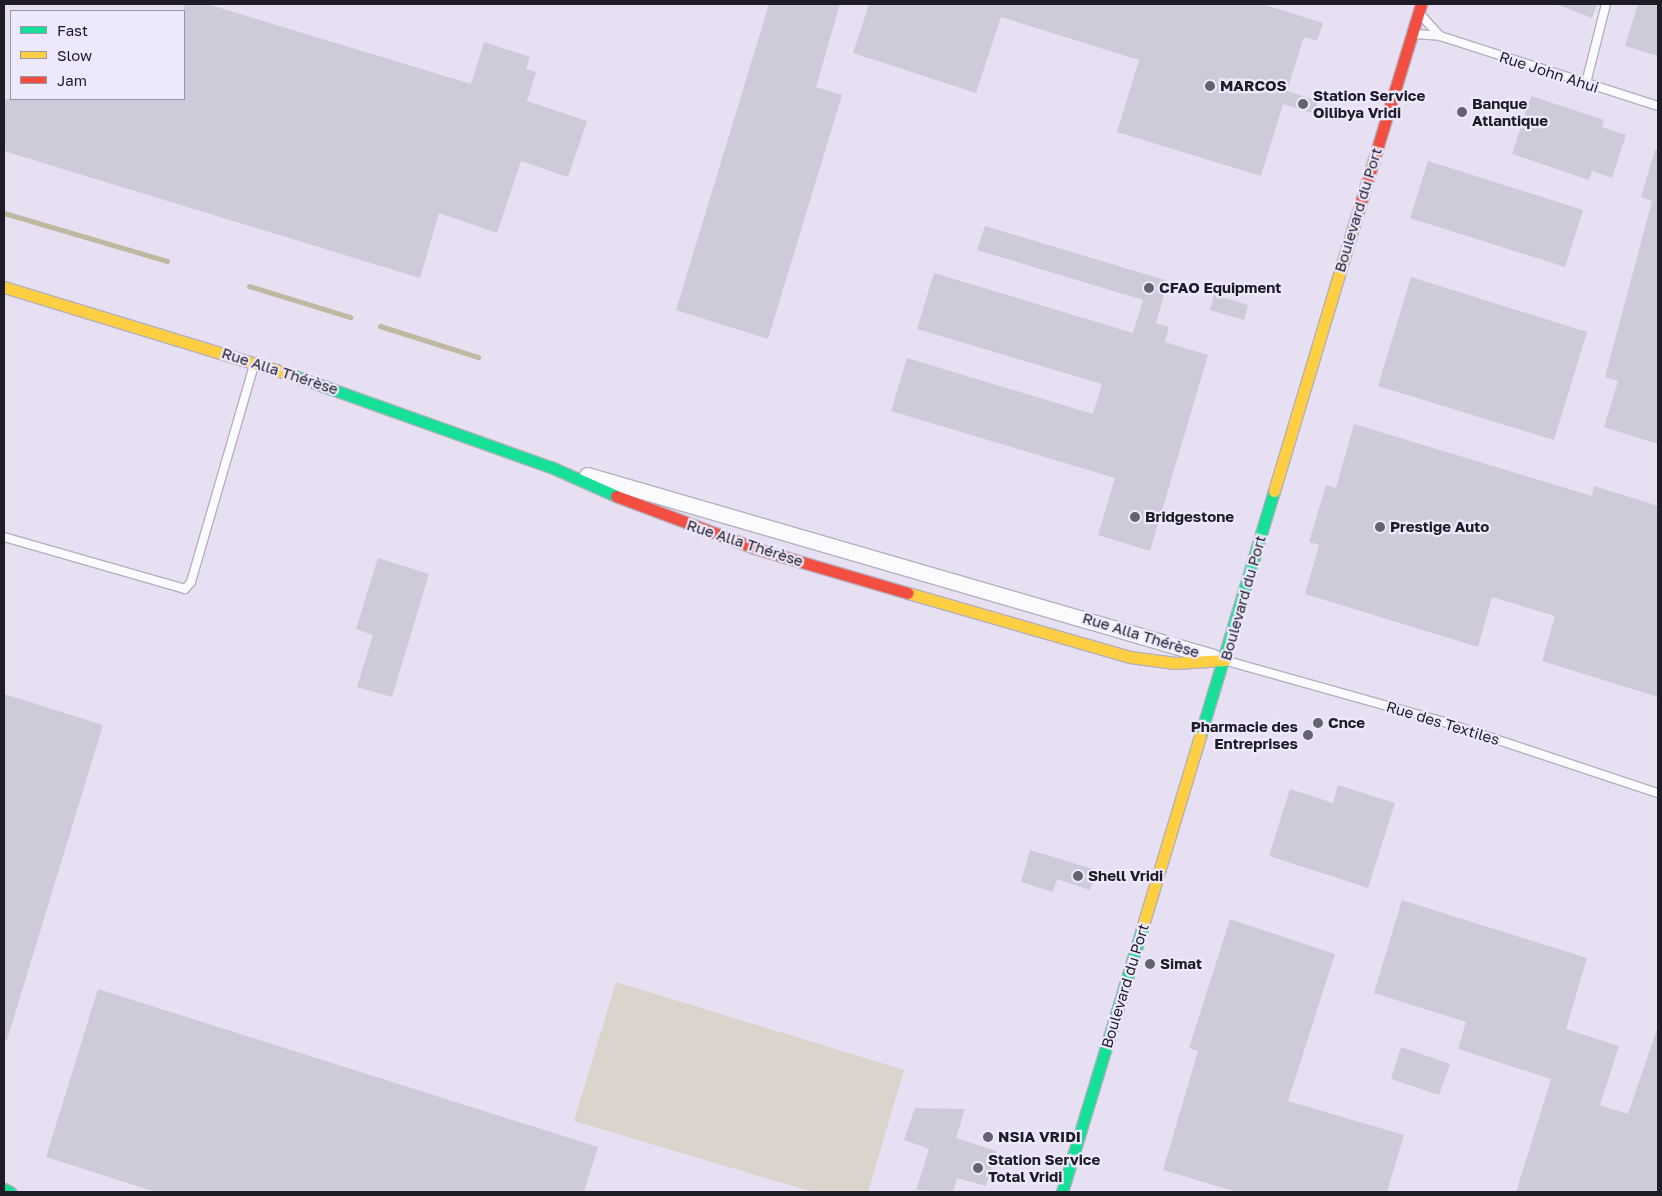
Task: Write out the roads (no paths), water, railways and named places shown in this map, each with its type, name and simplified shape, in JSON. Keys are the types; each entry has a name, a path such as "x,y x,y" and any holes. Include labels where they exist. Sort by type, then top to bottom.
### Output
{"street":[{"name":"Boulevard du Port","path":"1062,1192 1225,660 1420,8"},
{"name":"Rue Alla Thérèse","path":"4,287 255,363 551,467 1225,660"},
{"name":"Rue Alla Thérèse","path":"551,467 666,518 754,548 1111,651 1175,663 1225,660"},
{"path":"4,1189 10,1192"}],"lane":[{"path":"1586,83 1606,4"},
{"name":"Rue John Ahui","path":"1420,8 1440,36"},
{"name":"Rue John Ahui","path":"1411,34 1440,36 1658,106"},
{"path":"4,537 185,589 191,582 255,363"},
{"name":"Rue des Textiles","path":"1225,660 1444,722 1658,793"}],"waterway":[{"path":"4,213 167,261"},
{"path":"249,286 350,317"},
{"path":"380,326 478,357"}],"place":[{"name":"MARCOS","path":"1210,86"},
{"name":"Station Service Oilibya Vridi","path":"1303,104"},
{"name":"Banque Atlantique","path":"1462,112"},
{"name":"CFAO Equipment","path":"1149,288"},
{"name":"Bridgestone","path":"1135,517"},
{"name":"Prestige Auto","path":"1380,527"},
{"name":"Cnce","path":"1318,723"},
{"name":"Pharmacie des Entreprises","path":"1308,735"},
{"name":"Shell Vridi","path":"1078,876"},
{"name":"Simat","path":"1150,964"},
{"name":"NSIA VRIDI","path":"988,1137"},
{"name":"Station Service Total Vridi","path":"978,1168"}]}
